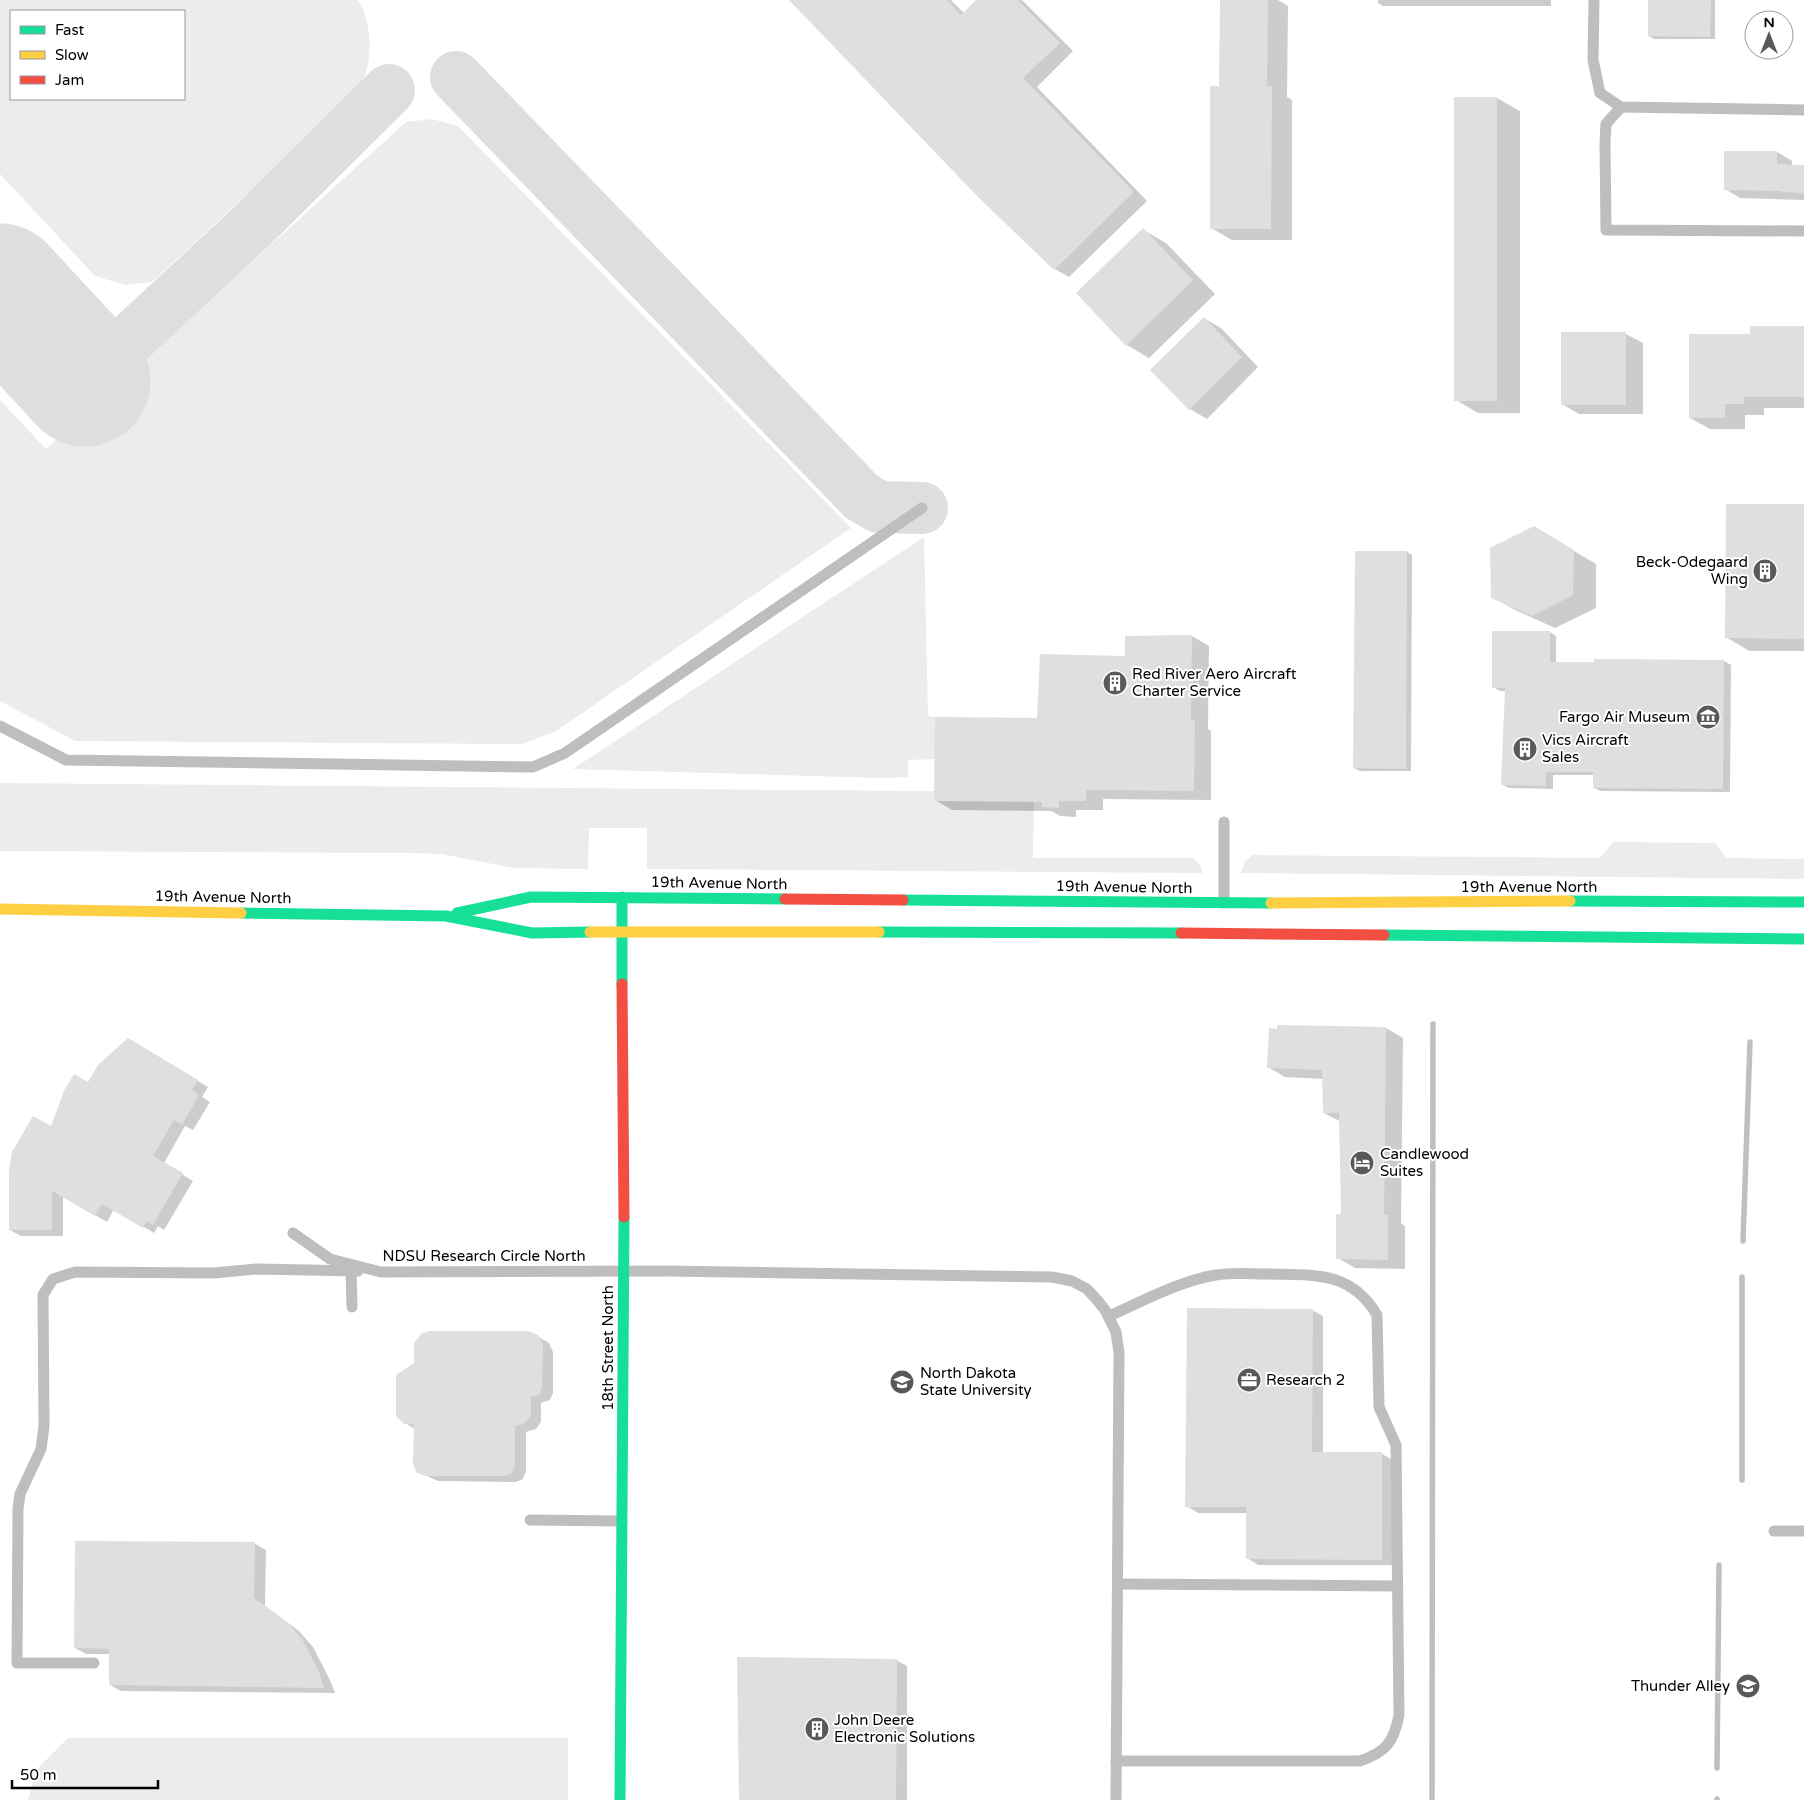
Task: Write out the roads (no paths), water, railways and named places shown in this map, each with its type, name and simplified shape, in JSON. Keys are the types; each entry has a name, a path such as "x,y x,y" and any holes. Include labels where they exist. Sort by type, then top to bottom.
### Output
{"main road":[{"name":"19th Avenue North","path":"446,916 531,896 1224,903 1804,902"},
{"name":"18th Street North","path":"620,1800 624,1271 622,897"},
{"name":"19th Avenue North","path":"0,909 446,916 532,933 622,931 1223,933 1804,940"}],"lane":[{"path":"1594,0 1593,60 1600,93 1621,107 1804,110"},
{"path":"1621,107 1606,124 1604,142 1606,230 1804,231"},
{"path":"0,726 66,760 533,766 566,753 922,508"},
{"path":"1224,822 1224,903"},
{"name":"NDSU Research Circle North","path":"293,1233 330,1259 380,1272 624,1271 1052,1276 1072,1281 1087,1289 1109,1316"},
{"path":"94,1663 17,1663 18,1509 20,1494 41,1450 44,1426 43,1295 53,1279 75,1272 214,1273 257,1269 380,1272"},
{"path":"351,1271 352,1307"},
{"path":"1116,1761 1360,1761 1377,1756 1396,1732 1399,1715 1396,1445 1379,1407 1377,1315 1370,1302 1353,1287 1337,1280 1317,1275 1216,1275 1180,1285 1109,1316 1116,1332 1119,1353 1118,1584 1116,1761 1116,1800"},
{"path":"530,1520 622,1521"},
{"path":"1774,1531 1804,1531"},
{"path":"1118,1584 1397,1586"}],"waterway":[{"path":"1432,1800 1433,1024"},
{"path":"1743,1241 1750,1042"},
{"path":"1742,1277 1742,1480"},
{"path":"1717,1768 1719,1565"}],"place":[{"name":"Beck-Odegaard Wing","path":"1765,571"},
{"name":"Red River Aero Aircraft Charter Service","path":"1115,683"},
{"name":"Fargo Air Museum","path":"1708,717"},
{"name":"Vics Aircraft Sales","path":"1525,749"},
{"name":"Candlewood Suites","path":"1362,1163"},
{"name":"Research 2","path":"1249,1380"},
{"name":"North Dakota State University","path":"902,1382"},
{"name":"Thunder Alley","path":"1748,1686"},
{"name":"John Deere Electronic Solutions","path":"817,1729"}]}
